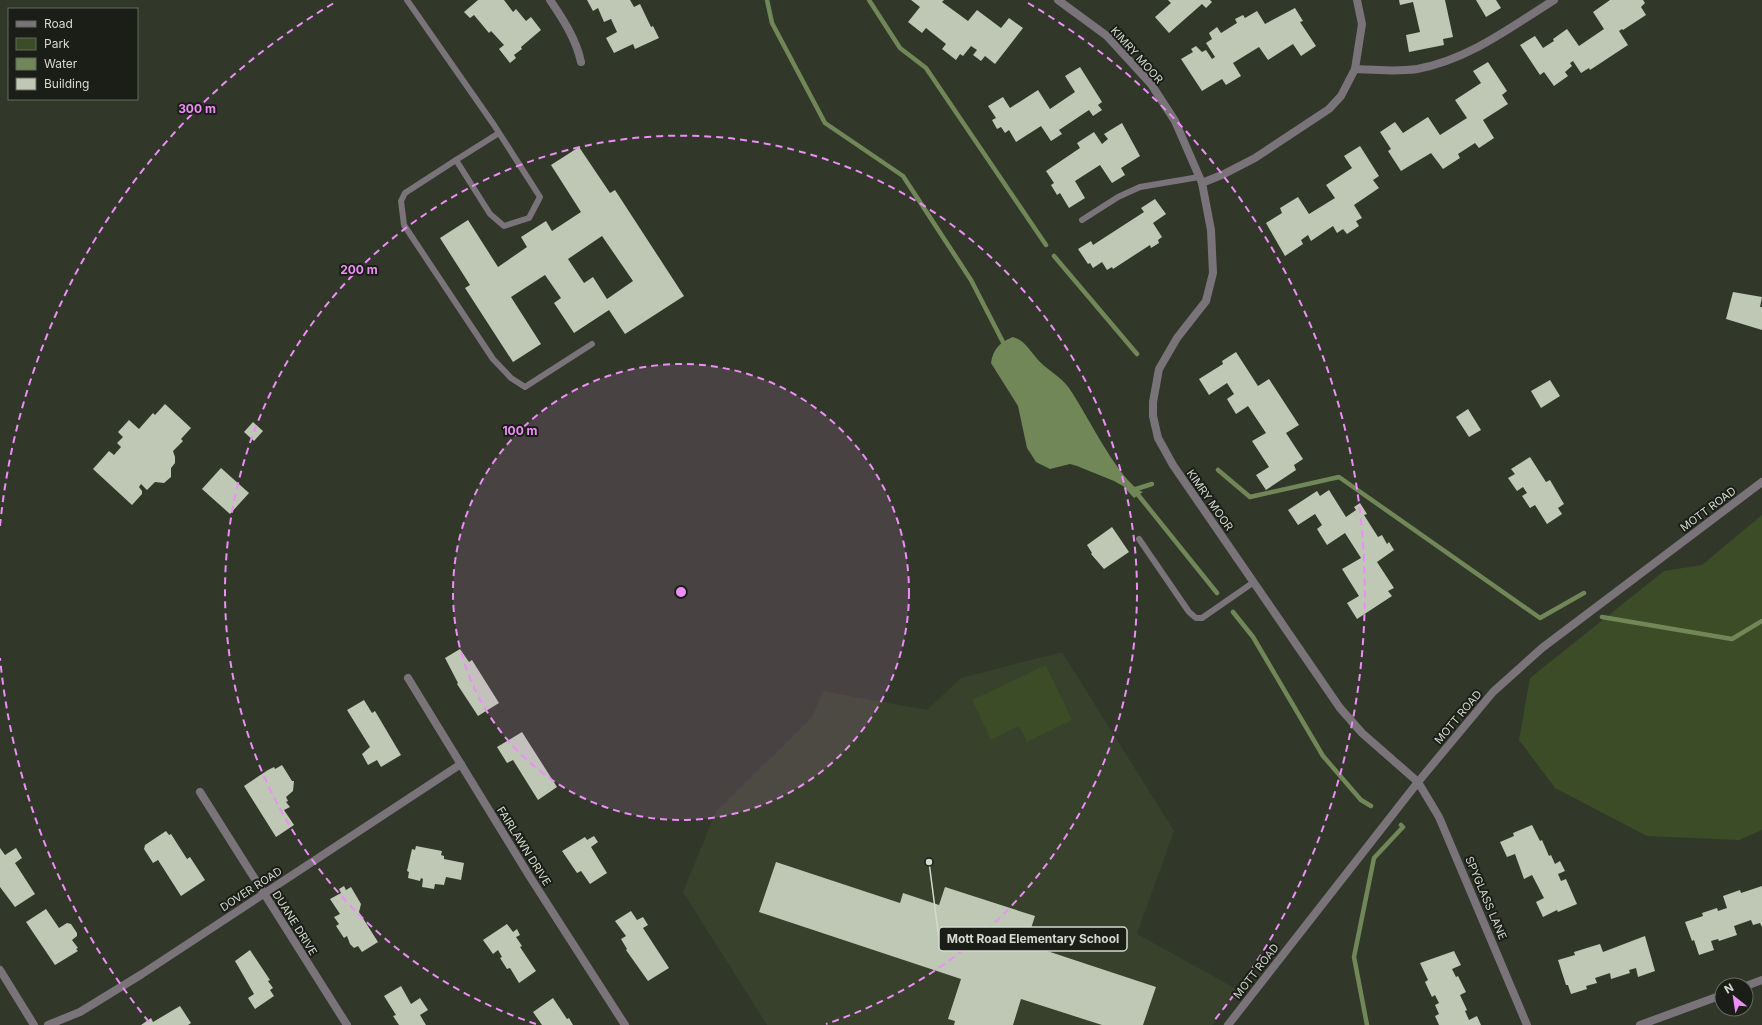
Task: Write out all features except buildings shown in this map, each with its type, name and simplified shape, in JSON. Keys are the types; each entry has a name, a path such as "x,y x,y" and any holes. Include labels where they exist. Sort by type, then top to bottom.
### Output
{"street":[{"path":"550,0 566,24 579,51 581,62"},
{"name":"KIMRY MOOR","path":"1058,0 1107,36 1151,84 1175,121 1200,180 1211,230 1213,273 1206,301 1177,338 1159,369 1153,402 1153,416 1158,438 1173,465 1340,708 1362,733 1418,782"},
{"path":"1200,180 1224,174 1255,158 1330,109 1341,96 1355,69 1362,24 1357,0"},
{"path":"1355,69 1386,71 1417,69 1449,60 1483,44 1554,0"},
{"name":"MOTT ROAD","path":"1228,1025 1418,782 1493,692 1542,648 1632,578 1762,482"},
{"name":"FAIRLAWN DRIVE","path":"408,678 530,877 625,1025"},
{"name":"DOVER ROAD","path":"48,1025 80,1012 148,970 461,764"},
{"name":"SPYGLASS LANE","path":"1418,782 1439,817 1527,1025"},
{"name":"DUANE DRIVE","path":"200,792 347,1025"},
{"path":"0,970 34,1025"},
{"path":"1640,1025 1714,998"}],"lane":[{"path":"407,0 499,133 540,197 529,218 504,226 490,214 456,160"},
{"path":"499,133 406,193 401,202 404,225 493,359 511,378 525,387 592,344"},
{"path":"1082,220 1118,197 1140,187 1200,180"},
{"path":"1139,539 1189,612 1196,618 1202,618 1254,582"}],"shaded area":[{"path":"1062,652 1174,831 1137,934 1240,991 1212,1025 767,1025 683,892 716,811 812,717 823,691 927,710 961,678"}],"green space":[{"path":"1762,515 1762,830 1739,840 1647,836 1555,788 1519,740 1530,678 1664,571 1702,565"},
{"path":"1046,665 1072,720 1027,742 1019,726 991,740 972,700"}],"water":[{"path":"1013,337 1025,344 1040,362 1066,384 1114,461 1134,486 1143,492 1134,498 1123,486 1077,466 1070,464 1050,469 1036,462 1027,448 1018,406 991,363 995,350 1004,341"}],"waterway":[{"path":"767,0 772,23 825,123 903,176 971,280 1005,346"},
{"path":"869,0 900,48 926,68 1046,245"},
{"path":"1054,256 1137,354"},
{"path":"1218,470 1250,497 1339,477 1540,618 1584,593"},
{"path":"1136,489 1152,484"},
{"path":"1135,491 1217,593"},
{"path":"1233,612 1253,637 1323,756 1361,800 1371,806"},
{"path":"1602,617 1732,639 1762,621"},
{"path":"1367,1025 1354,957 1374,858 1403,827 1401,825"}],"place":[{"name":"Mott Road Elementary School","path":"929,862"}]}
